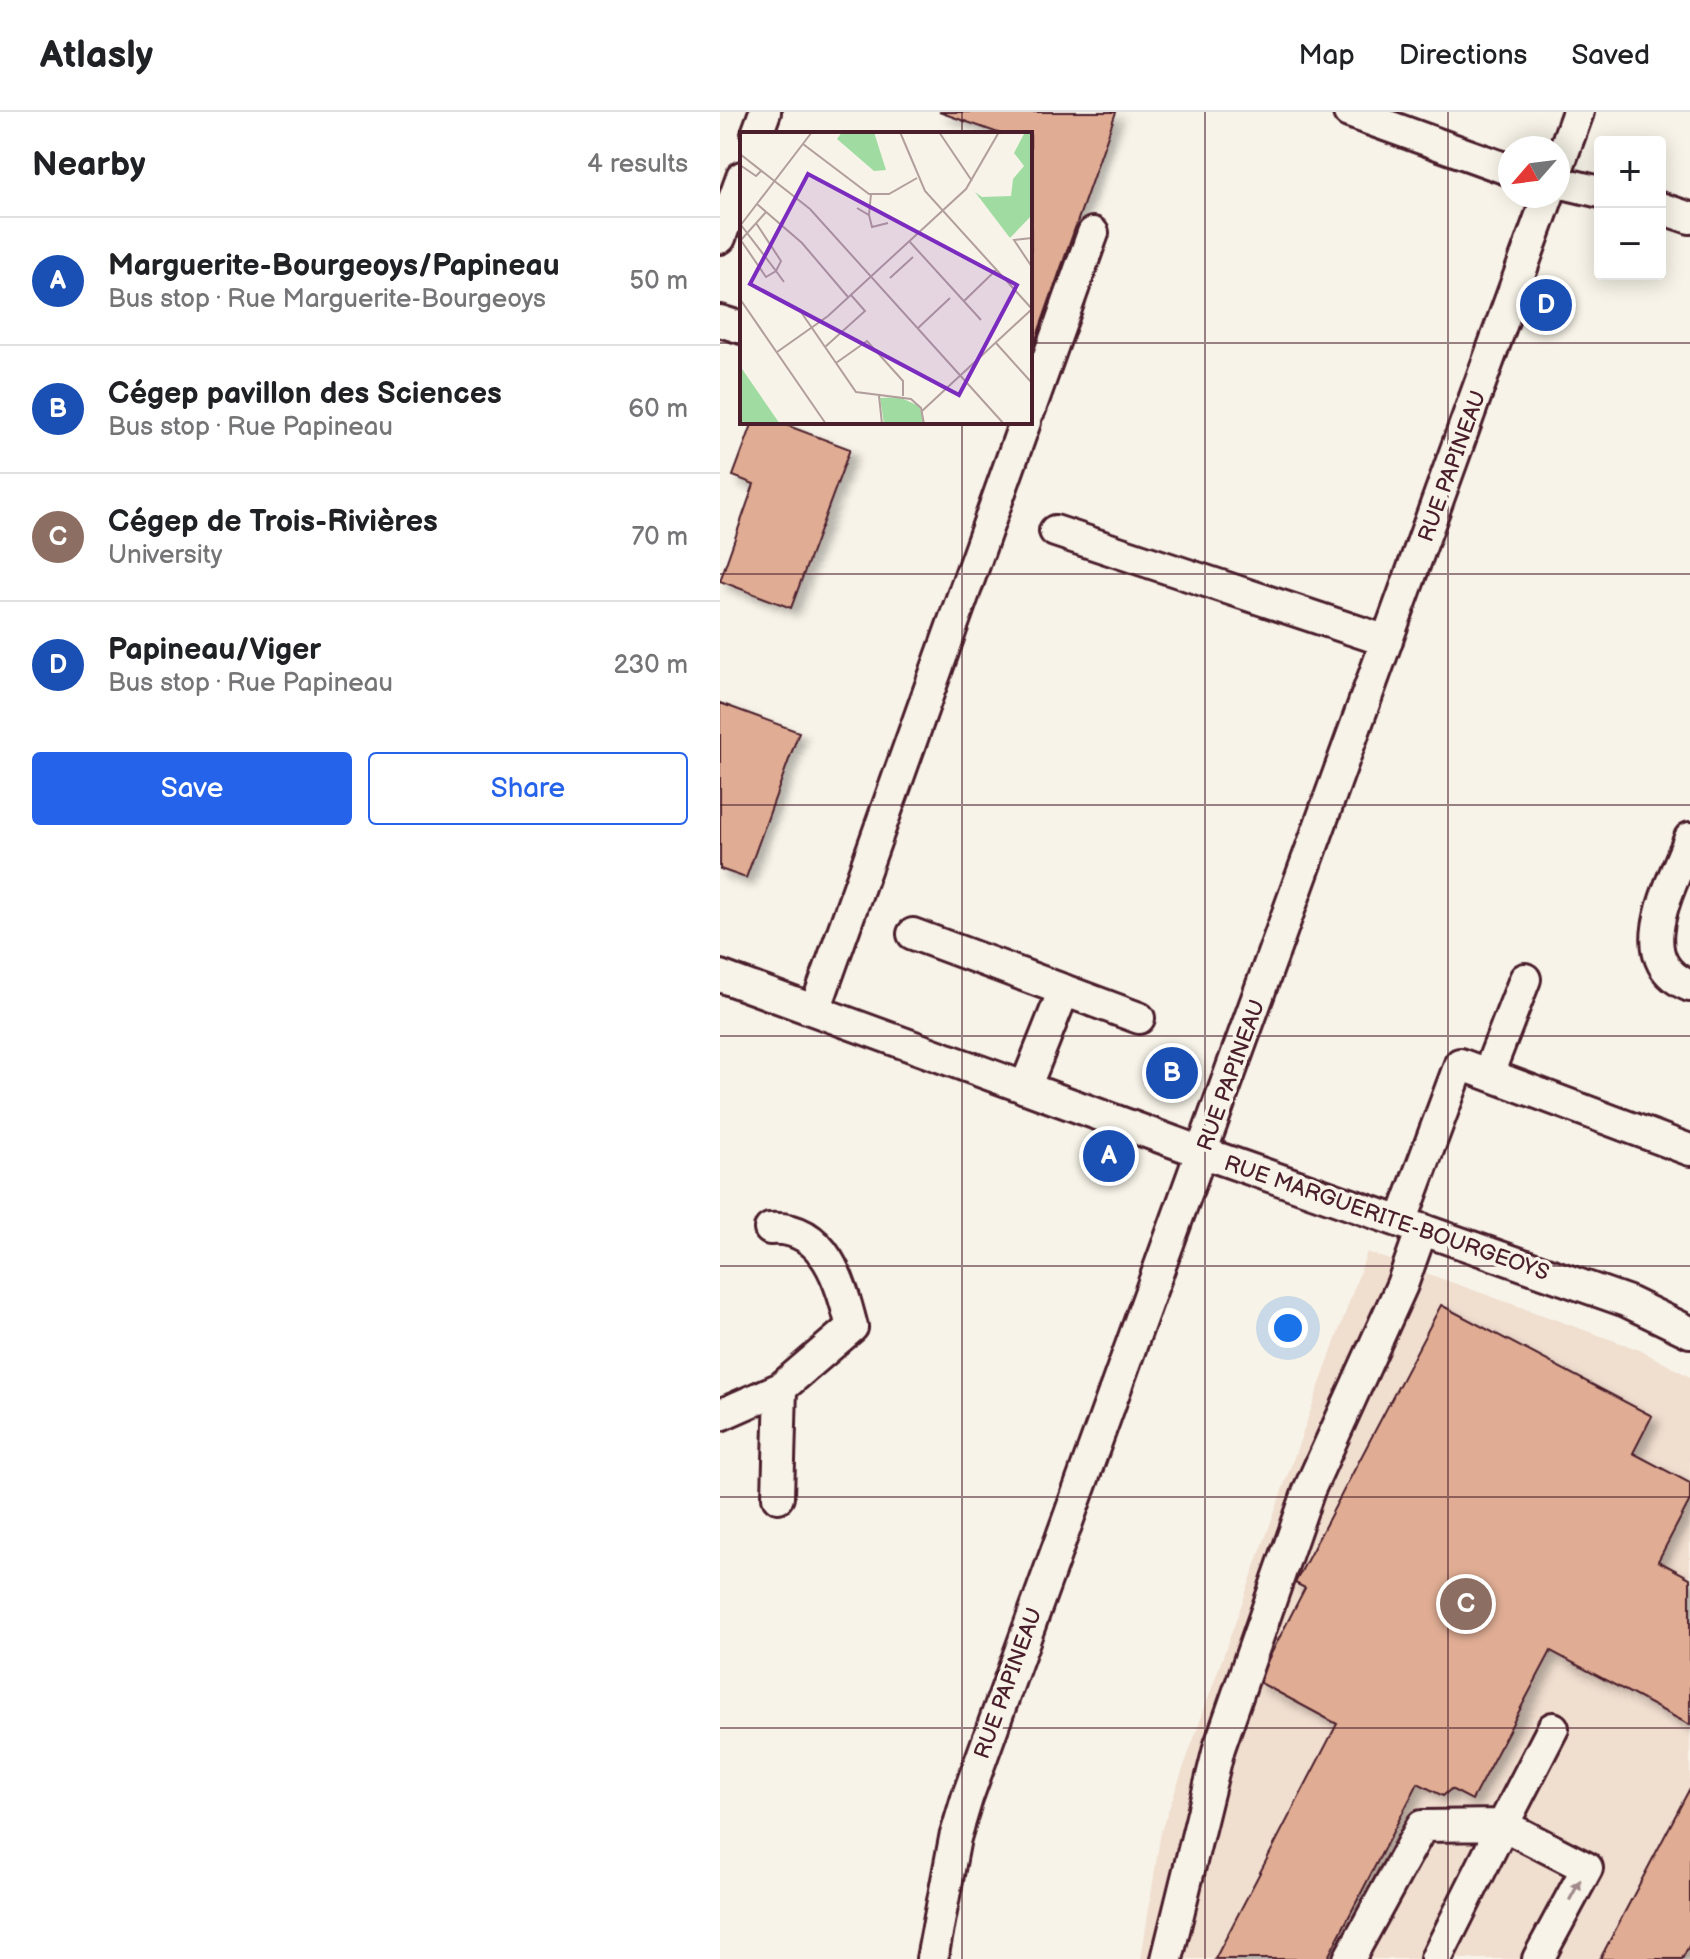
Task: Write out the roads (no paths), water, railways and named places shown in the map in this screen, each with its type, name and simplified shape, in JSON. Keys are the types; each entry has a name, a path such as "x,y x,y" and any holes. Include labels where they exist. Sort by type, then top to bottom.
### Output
{"street":[{"path":"758,132 765,112"},
{"path":"1349,112 1498,166"},
{"path":"1569,136 1578,112"},
{"path":"720,238 740,183"},
{"path":"1570,185 1594,191"},
{"name":"RUE PAPINEAU","path":"932,1959 960,1818 1544,208"},
{"path":"1666,210 1690,218"},
{"path":"1032,400 1093,233"},
{"path":"720,321 740,327"},
{"path":"815,1010 1023,424"},
{"path":"1055,531 1387,641"},
{"path":"1690,838 1655,934 1663,965 1675,978 1690,986"},
{"path":"913,934 1139,1018"},
{"name":"RUE MARGUERITE-BOURGEOYS","path":"720,976 1201,1152 1626,1301 1690,1332"},
{"path":"1488,1074 1525,979"},
{"path":"1025,1088 1064,990"},
{"path":"1167,1959 1219,1748 1309,1490 1402,1285 1412,1226 1460,1064 1690,1150"},
{"path":"720,1415 781,1388 852,1327 841,1286 829,1259 812,1241 786,1228 770,1229"},
{"path":"778,1497 781,1388"},
{"path":"1436,1959 1553,1728"},
{"path":"1349,1959 1422,1826 1503,1825 1587,1868 1538,1959"}],"place":[{"name":"Papineau/Viger","path":"1546,305"},
{"name":"Cégep pavillon des Sciences","path":"1172,1073"},
{"name":"Marguerite-Bourgeoys/Papineau","path":"1109,1156"},
{"name":"Cégep de Trois-Rivières","path":"1466,1604"}]}
